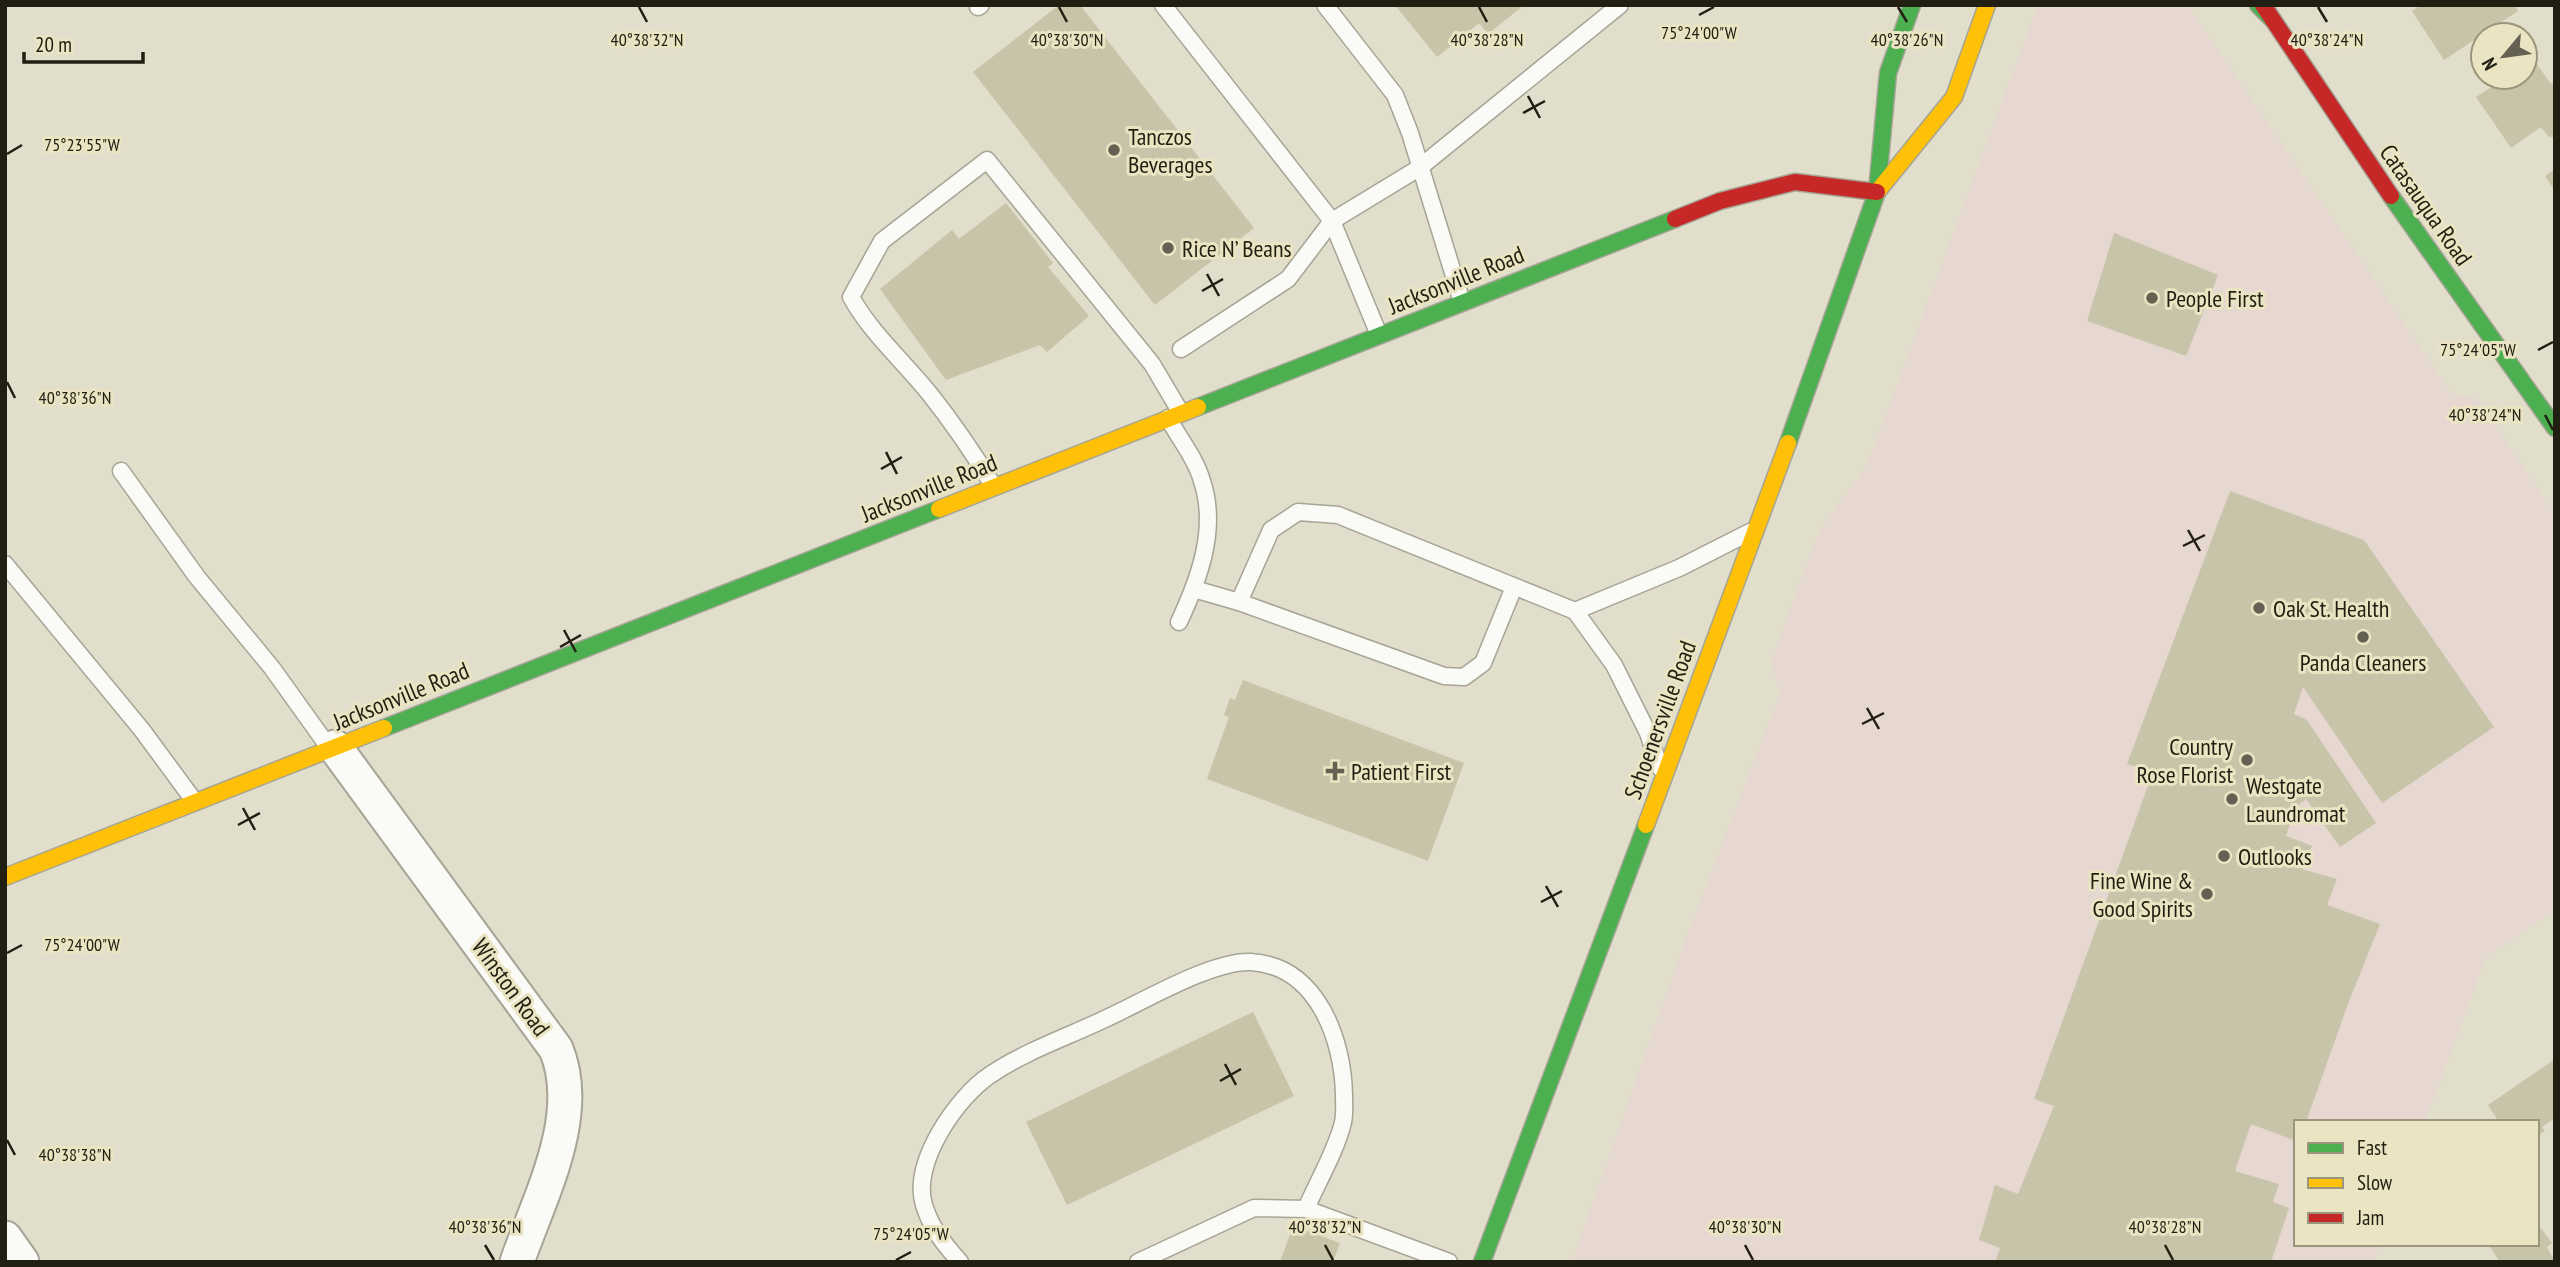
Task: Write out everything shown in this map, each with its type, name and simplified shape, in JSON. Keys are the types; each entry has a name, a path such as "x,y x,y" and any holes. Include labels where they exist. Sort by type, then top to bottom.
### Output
{"street":[{"name":"Schoenersville Road","path":"1482,1262 1755,529 1877,192 1888,73 1912,5"},
{"name":"Schoenersville Road","path":"1877,192 1954,96 1987,5"},
{"name":"Catasauqua Road","path":"2260,5 2273,20 2412,227 2555,428"},
{"name":"Jacksonville Road","path":"5,877 1720,201 1795,182 1877,192"},
{"name":"Winston Road","path":"332,748 556,1049 563,1066 566,1108 554,1155 517,1262"},
{"path":"5,1238 22,1262"}],"lane":[{"path":"1163,5 1332,221 1379,335"},
{"path":"1325,5 1395,95 1410,133 1462,302"},
{"path":"1181,349 1288,279 1332,221 1419,168 1620,5"},
{"path":"994,487 962,437 861,315 851,297 883,240 987,160 1152,364 1202,479 1209,515 1194,589 1179,622"},
{"path":"121,471 197,577 272,668 332,748"},
{"path":"1239,602 1271,530 1298,512 1338,515 1575,611 1614,665 1648,733 1663,777"},
{"path":"1575,611 1679,568 1755,529"},
{"path":"5,564 142,730 195,802"},
{"path":"1194,589 1239,602 1444,676 1464,677 1483,663 1514,587"},
{"path":"960,1262 939,1238 923,1202 926,1160 956,1104 990,1075 1034,1053 1203,973 1249,962 1277,968 1306,986 1329,1020 1343,1067 1343,1121 1306,1209"},
{"path":"1138,1262 1254,1208 1306,1209 1449,1262"}],"shaded area":[{"path":"2038,5 2187,5 2451,393 2477,399 2555,514 2555,910 2486,957 2426,1120 2294,1120 2294,1246 2379,1246 2374,1262 1572,1262 1687,936 1780,694 1771,662 1818,533 1864,470"}],"building":[{"name":"Tanczos Beverages","path":"1059,5 1080,5 1254,228 1155,305 973,72"},
{"path":"1395,5 1524,5 1488,34 1479,23 1437,57"},
{"path":"2421,5 2515,5 2518,11 2503,21 2469,21 2469,43 2444,60 2412,11"},
{"path":"2539,67 2551,84 2555,82 2555,138 2548,136 2541,127 2511,148 2476,97 2485,91 2539,91"},
{"path":"2555,169 2555,191 2545,176"},
{"path":"1006,203 1053,263 1048,267 1089,316 1047,352 1040,345 946,380 880,289 952,230 959,239"},
{"name":"People First","path":"2114,233 2218,275 2186,356 2087,321"},
{"path":"2230,491 2364,540 2494,727 2382,803 2303,687 2294,714 2307,720 2376,823 2340,847 2306,799 2296,807 2286,836 2312,846 2302,869 2337,879 2327,905 2380,924 2307,1120 2294,1120 2294,1140 2251,1124 2235,1171 2279,1184 2273,1202 2289,1208 2271,1262 1995,1262 2000,1248 1979,1240 1995,1185 2018,1194 2054,1106 2034,1099 2153,772 2127,764"},
{"name":"Patient First","path":"1243,680 1464,763 1428,861 1207,779 1229,717 1224,715 1230,698 1235,700"},
{"path":"1253,1012 1294,1096 1067,1205 1026,1122"},
{"path":"2555,1059 2555,1118 2542,1127 2545,1131 2539,1135 2539,1120 2498,1120 2488,1105"},
{"path":"1293,1226 1340,1243 1333,1262 1280,1262"},
{"path":"2541,1228 2552,1243 2547,1247 2555,1262 2500,1262 2489,1246 2539,1246"}],"traffic: fast":[{"path":"1788,443 1877,192 1888,73 1912,5"},
{"path":"2258,5 2273,20"},
{"path":"2391,196 2555,428"},
{"path":"1198,407 1675,219"},
{"path":"384,728 939,509"},
{"path":"1482,1262 1646,825"}],"traffic: slow":[{"path":"1877,192 1954,97 1987,5"},
{"path":"939,509 1198,407"},
{"path":"1646,825 1788,443"},
{"path":"5,877 384,728"}],"traffic: jam":[{"path":"2263,5 2391,196"},
{"path":"1675,219 1720,201 1795,182 1877,192"}],"place":[{"name":"Tanczos Beverages","path":"1114,150"},
{"name":"Rice N’ Beans","path":"1168,248"},
{"name":"People First","path":"2152,298"},
{"name":"Oak St. Health","path":"2259,608"},
{"name":"Panda Cleaners","path":"2363,637"},
{"name":"Country Rose Florist","path":"2247,760"},
{"name":"Patient First","path":"1335,771"},
{"name":"Westgate Laundromat","path":"2232,799"},
{"name":"Outlooks","path":"2224,856"},
{"name":"Fine Wine & Good Spirits","path":"2207,894"}]}
